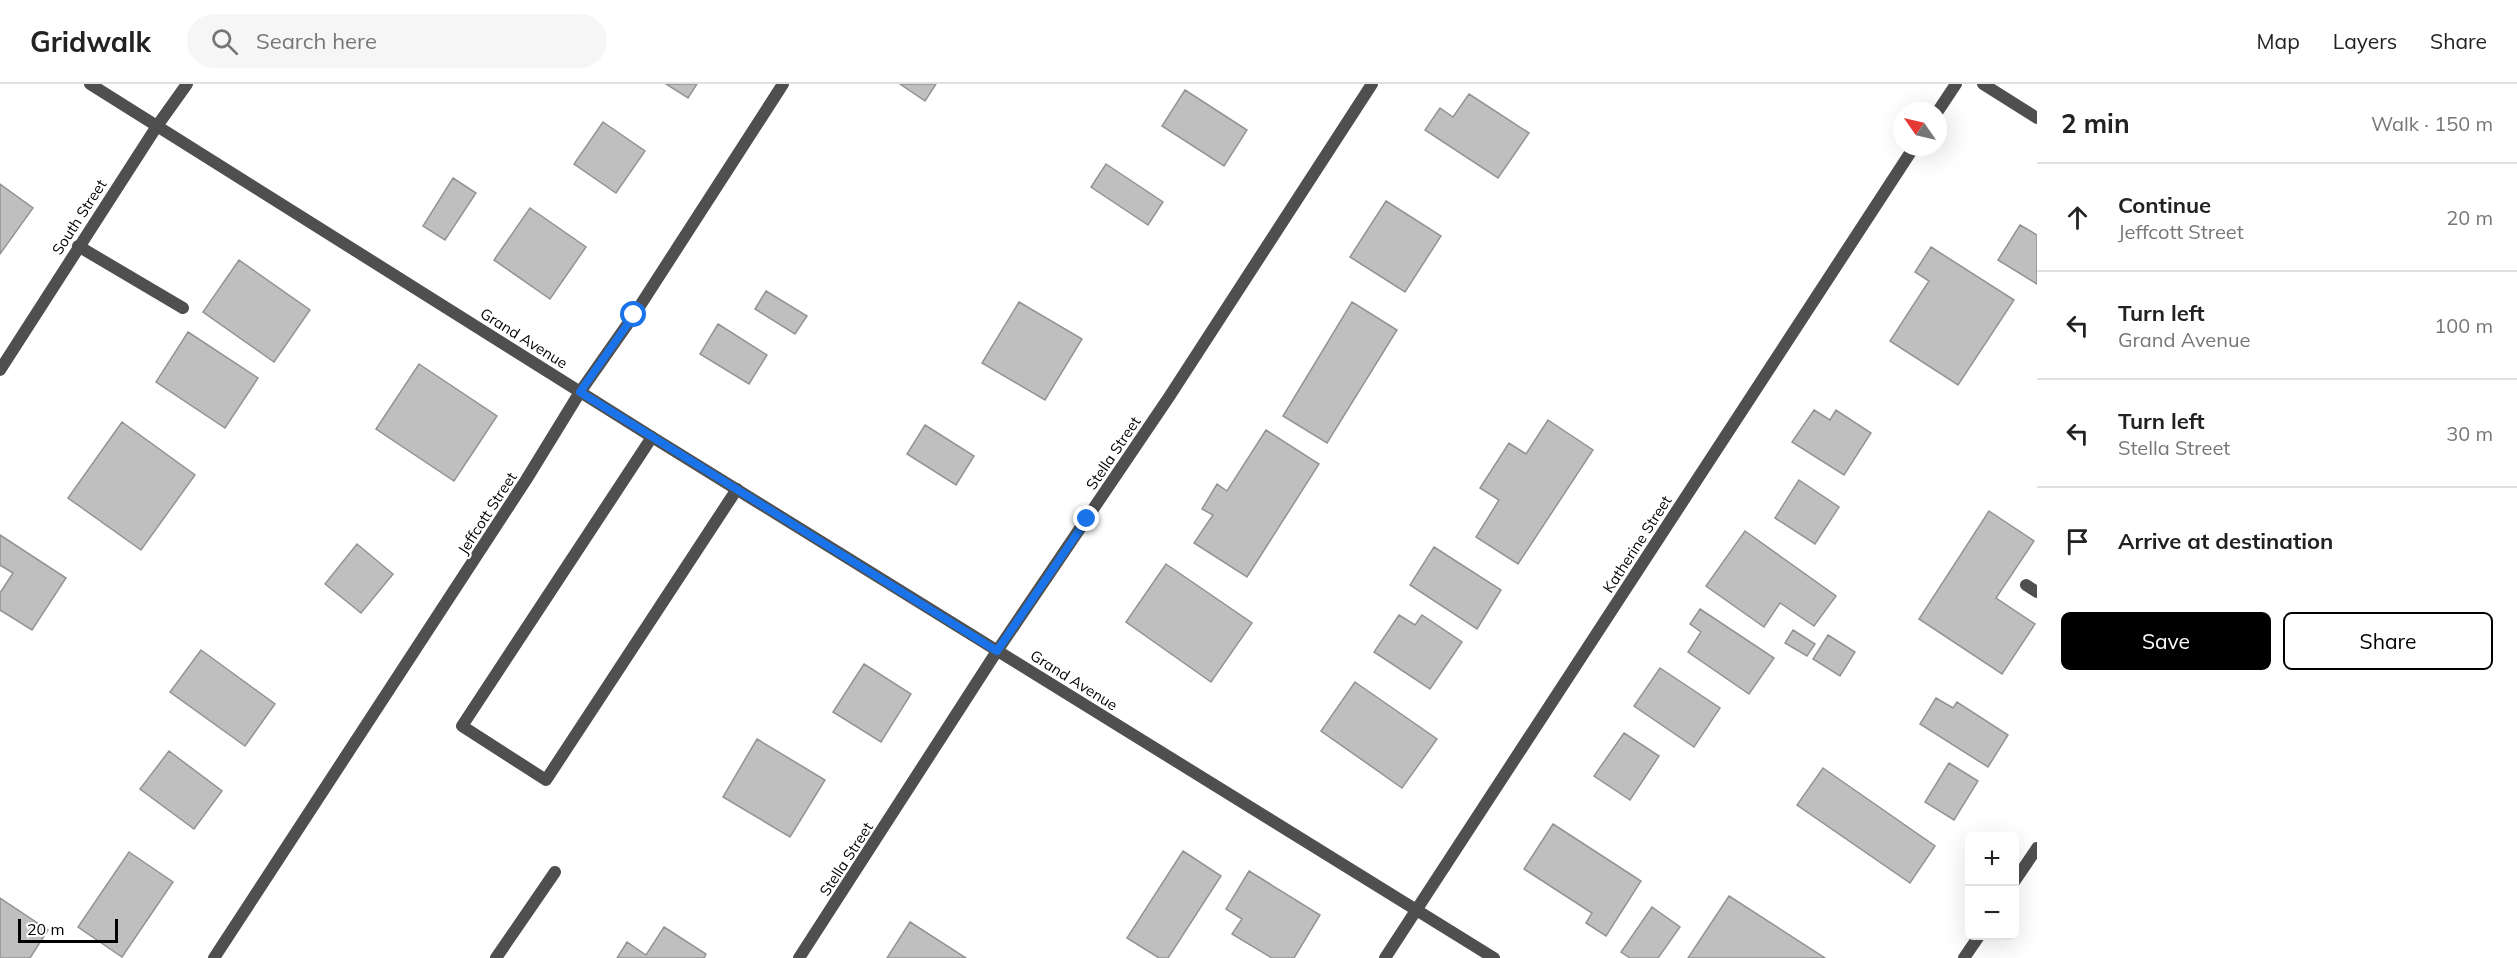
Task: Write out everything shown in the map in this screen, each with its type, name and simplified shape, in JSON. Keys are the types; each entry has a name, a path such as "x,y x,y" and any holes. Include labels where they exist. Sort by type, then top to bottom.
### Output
{"street":[{"name":"Grand Avenue","path":"90,84 652,437 1494,958"},
{"name":"South Street","path":"0,370 78,246 187,84"},
{"name":"Jeffcott Street","path":"214,958 520,490 580,392 634,315 783,84"},
{"name":"Stella Street","path":"799,958 997,651 1169,397 1372,84"},
{"path":"1944,102 1956,84"},
{"path":"1983,84 2037,118"},
{"name":"Katherine Street","path":"1384,958 1908,156"},
{"path":"78,246 183,308"},
{"path":"652,437 462,726 546,780 737,489"},
{"path":"2019,875 2037,848"},
{"path":"496,958 555,872"},
{"path":"1964,958 1976,940"}],"building":[{"path":"666,84 697,84 688,98"},
{"path":"900,84 936,84 925,101"},
{"path":"1185,90 1247,130 1224,166 1162,126"},
{"path":"1469,94 1529,133 1498,178 1425,130 1440,108 1453,117"},
{"path":"603,122 645,151 616,193 574,164"},
{"path":"1106,164 1163,202 1148,225 1091,187"},
{"path":"453,178 476,193 445,240 423,226"},
{"path":"0,184 33,208 0,254"},
{"path":"1386,201 1441,236 1405,292 1350,257"},
{"path":"530,208 586,247 550,299 494,260"},
{"path":"2020,225 2037,235 2037,284 1998,260"},
{"path":"1931,247 2014,300 1958,385 1890,341 1929,281 1915,272"},
{"path":"239,260 310,310 274,362 203,312"},
{"path":"766,291 807,316 795,334 755,309"},
{"path":"1019,302 1082,339 1045,400 982,363"},
{"path":"1352,302 1397,330 1327,443 1283,416"},
{"path":"718,324 767,355 749,384 700,354"},
{"path":"188,332 258,378 225,428 156,382"},
{"path":"419,364 497,416 454,481 376,429"},
{"path":"1814,410 1830,420 1836,410 1871,433 1844,475 1792,442"},
{"path":"1548,420 1593,450 1518,564 1476,537 1499,500 1480,488 1509,443 1526,454"},
{"path":"122,422 195,475 141,550 68,498"},
{"path":"925,425 974,456 956,485 907,454"},
{"path":"1266,430 1319,464 1247,577 1194,543 1213,515 1202,509 1217,484 1227,491"},
{"path":"1799,480 1839,507 1815,544 1775,518"},
{"path":"1989,511 2034,541 1996,598 2035,624 2002,674 1919,619"},
{"path":"1745,531 1836,596 1814,626 1780,603 1764,627 1706,586"},
{"path":"0,535 66,578 32,630 0,610 0,593 13,573 0,565"},
{"path":"357,544 393,574 361,613 325,584"},
{"path":"1434,547 1501,590 1477,629 1410,585"},
{"path":"1166,564 1252,623 1211,682 1126,622"},
{"path":"1700,609 1774,658 1749,694 1688,652 1701,632 1690,624"},
{"path":"1399,615 1415,625 1422,615 1462,642 1430,689 1374,652"},
{"path":"1793,630 1815,644 1807,656 1785,643"},
{"path":"1828,635 1855,652 1840,676 1813,659"},
{"path":"201,650 275,704 245,746 170,692"},
{"path":"864,664 911,694 881,742 833,712"},
{"path":"1660,668 1720,708 1694,747 1634,706"},
{"path":"1355,682 1437,739 1402,788 1321,731"},
{"path":"1936,698 1953,708 1957,702 2008,735 1988,767 1920,724"},
{"path":"1624,733 1659,756 1630,800 1594,776"},
{"path":"757,739 825,780 790,837 723,797"},
{"path":"169,751 222,791 194,829 140,789"},
{"path":"1949,763 1978,781 1954,820 1925,802"},
{"path":"1823,768 1935,846 1910,883 1797,805"},
{"path":"1553,824 1641,881 1606,936 1586,923 1592,913 1524,869"},
{"path":"1183,851 1221,876 1168,958 1159,958 1127,938"},
{"path":"129,852 173,882 122,957 78,927"},
{"path":"1249,871 1320,915 1294,958 1272,958 1232,934 1242,919 1226,909"},
{"path":"1729,896 1825,958 1688,958"},
{"path":"0,898 48,930 30,958 0,958"},
{"path":"1652,907 1680,927 1658,958 1630,958 1621,952"},
{"path":"910,922 966,958 887,958"},
{"path":"664,927 706,954 704,958 617,958 627,942 646,955"}],"route":[{"path":"634,315 580,392 997,651 1087,519"}]}
